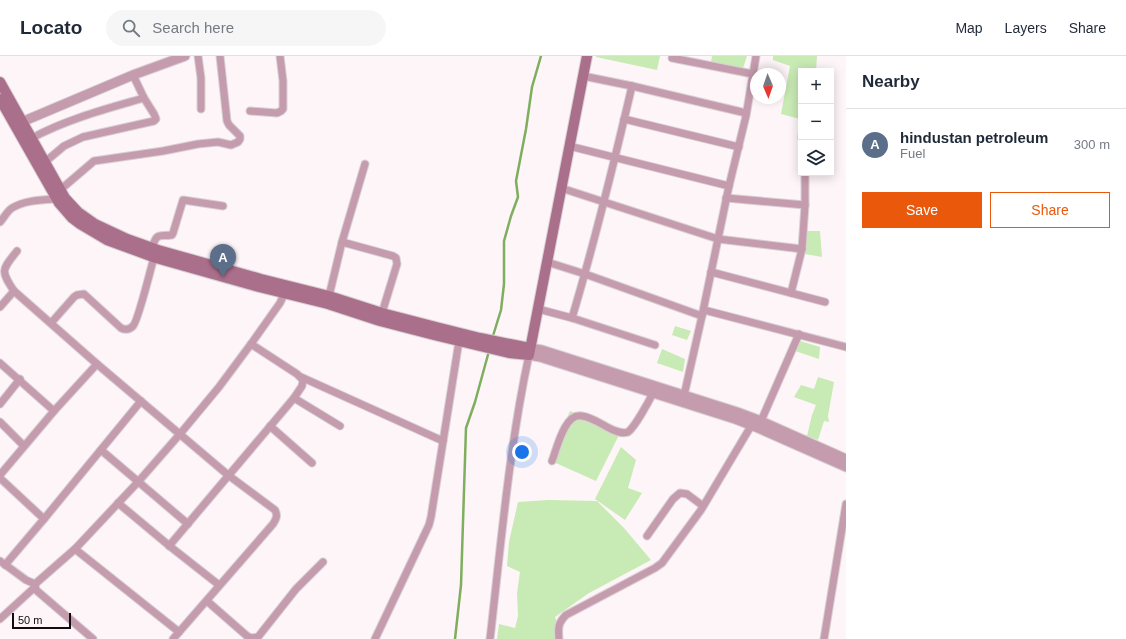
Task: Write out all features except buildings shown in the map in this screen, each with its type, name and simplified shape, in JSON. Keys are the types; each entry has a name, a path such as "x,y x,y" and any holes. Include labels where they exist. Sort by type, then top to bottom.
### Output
{"main road":[{"path":"286,290 329,296 479,342 510,349 530,351 586,56"},
{"path":"0,82 19,123 72,218 107,240 286,290 380,321 459,341 479,342"},
{"path":"0,99 32,138 45,162 58,194"}],"street":[{"path":"19,123 185,56"},
{"path":"198,56 201,85 201,110"},
{"path":"0,222 15,206 58,194 94,161 163,151 198,144 218,142 231,144 238,142 240,136 228,125 227,121 220,56"},
{"path":"250,111 277,113 283,109 283,81 280,56"},
{"path":"754,68 756,56"},
{"path":"672,58 750,73"},
{"path":"45,162 64,146 83,137 154,121 156,119 155,116 133,76"},
{"path":"583,76 746,113"},
{"path":"572,318 586,274 603,202 616,158 632,86"},
{"path":"683,399 703,313 726,198 739,147 750,91"},
{"path":"32,138 72,120 144,98"},
{"path":"624,119 739,147"},
{"path":"569,146 729,186"},
{"path":"329,296 342,242 365,164"},
{"path":"791,293 802,249 805,176"},
{"path":"561,188 718,238 802,249"},
{"path":"726,198 805,205"},
{"path":"51,323 74,297 84,294 121,328 132,328 138,313 156,237 159,235 172,235 174,233 183,200 223,206"},
{"path":"342,242 396,258 397,264 382,313"},
{"path":"17,250 4,268 3,272 6,280 14,291 97,364 228,475 271,506 277,514 273,524 173,639"},
{"path":"547,262 703,313 800,334 846,347"},
{"path":"711,272 826,302"},
{"path":"0,619 75,549 138,482 180,434 252,344 280,303 286,290"},
{"path":"0,307 14,291"},
{"path":"538,309 572,318 655,345"},
{"path":"559,639 558,628 560,620 566,615 662,563 703,506 756,422 800,334"},
{"path":"375,639 429,525 459,341"},
{"path":"252,344 301,377 443,442"},
{"path":"530,351 542,350 683,399 756,422 846,459"},
{"path":"530,351 540,357 653,393 683,399"},
{"path":"490,639 520,396 530,351"},
{"path":"0,363 20,379 54,411"},
{"path":"44,519 0,477 54,411 97,364"},
{"path":"169,546 294,398 302,386 303,382 301,377"},
{"path":"0,404 20,379"},
{"path":"552,461 566,426 573,417 585,416 621,433 625,432 631,429 653,393"},
{"path":"294,398 340,426"},
{"path":"89,638 36,590 35,585 2,563 44,519 141,401"},
{"path":"0,422 24,446"},
{"path":"756,422 846,467"},
{"path":"270,426 312,463"},
{"path":"101,450 188,524"},
{"path":"647,536 673,499 680,493 686,494 703,506"},
{"path":"118,503 169,546 219,585"},
{"path":"824,639 846,504"},
{"path":"75,549 179,632"},
{"path":"207,601 247,636 251,638 258,637 296,589 323,562"}],"green space":[{"path":"596,56 660,56 657,70"},
{"path":"712,56 747,56 743,68 711,62"},
{"path":"773,56 817,56 816,68 798,68 798,118 781,114 783,104 786,104 786,87 790,66 773,60"},
{"path":"801,231 820,231 822,257 800,253"},
{"path":"675,326 691,331 687,340 672,335"},
{"path":"800,341 820,347 819,359 795,351"},
{"path":"662,349 685,359 683,372 657,363"},
{"path":"818,377 834,382 828,416 829,422 824,421 818,440 807,436 816,405 794,397 801,385 814,389"},
{"path":"570,411 620,433 596,481 549,460"},
{"path":"621,447 636,460 628,488 642,493 625,520 595,499"},
{"path":"548,500 597,501 624,528 651,560 589,593 555,617 563,639 497,639 499,624 515,628 518,616 517,593 520,572 507,566 509,542 518,502"}],"waterway":[{"path":"492,339 501,310 504,284 504,241 518,197 516,181 532,87 541,56"},
{"path":"455,639 461,585 466,428 489,351"}],"place":[{"name":"hindustan petroleum","path":"223,277"}]}
